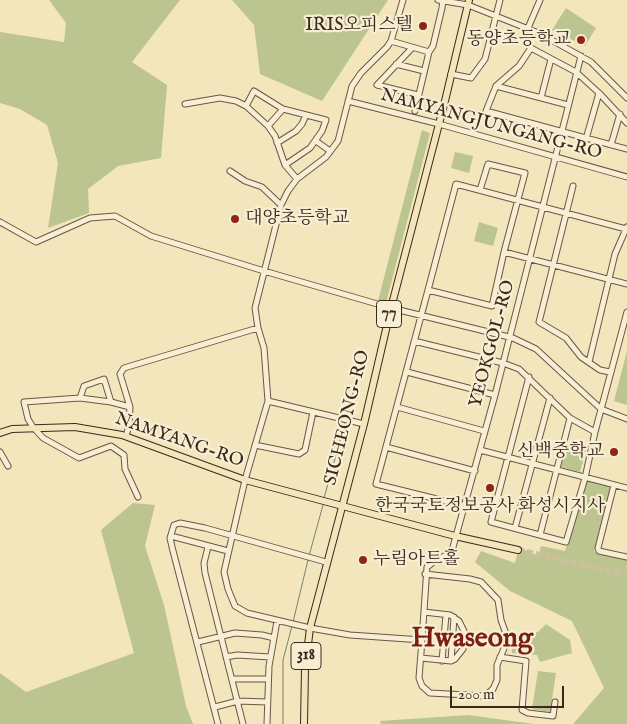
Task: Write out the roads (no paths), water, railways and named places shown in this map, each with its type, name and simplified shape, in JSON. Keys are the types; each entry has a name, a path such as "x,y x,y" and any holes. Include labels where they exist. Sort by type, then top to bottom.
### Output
{"main road":[{"name":"SICHEONG-RO","path":"304,724 304,669 310,628 364,424 391,308 439,124 468,3"},
{"name":"NAMYANG-RO","path":"0,433 12,429 33,427 75,427 126,436 245,480 342,505"},
{"path":"342,505 455,536 518,550"}],"street":[{"path":"403,0 391,41 361,73 352,86 338,141 326,157 297,179 282,204 255,308 265,356 268,402 245,480 224,572 235,606 247,613 310,628 350,634 422,639"},
{"path":"415,110 428,52 433,46 442,8 441,0 468,3 528,28 591,62 627,98"},
{"path":"451,74 471,78 485,59 500,0"},
{"path":"528,28 540,0"},
{"path":"391,41 428,52"},
{"name":"NAMYANGJUNGANG-RO","path":"412,48 377,85 418,96"},
{"path":"627,123 576,72 531,48 520,66 496,86 486,111 627,149"},
{"name":"YEOKGOL-RO","path":"425,574 430,564 450,553 465,506 581,56"},
{"path":"541,98 551,59"},
{"path":"396,64 424,71"},
{"path":"496,86 568,105"},
{"path":"246,106 254,91 283,109 326,120 316,140 304,153 285,165"},
{"path":"586,139 599,93"},
{"path":"185,104 220,98 236,101 246,106 268,126 285,165 297,179"},
{"name":"NAMYANGJUNGANG-RO","path":"348,101 439,124 627,177"},
{"path":"268,126 283,109"},
{"path":"611,145 620,114"},
{"path":"277,143 296,131 306,115"},
{"path":"316,140 330,151"},
{"path":"428,290 492,306 525,173 488,164 480,190"},
{"path":"230,171 245,181 262,188 282,204"},
{"path":"465,506 376,484 456,184 626,228 615,254 608,279 589,362"},
{"path":"573,186 539,322 566,338 581,357 600,370 610,372"},
{"path":"0,222 36,242 90,218 115,216 152,236 264,271 391,308 510,337 536,350 601,409 627,419"},
{"path":"504,252 627,284"},
{"path":"529,377 491,522 566,542 585,478 610,372 627,312"},
{"path":"126,436 129,426 130,408 120,374 124,368 258,328"},
{"path":"414,341 519,369 570,418 595,432"},
{"path":"407,372 495,395"},
{"path":"80,398 84,386 104,379 111,402"},
{"path":"130,408 111,402 80,398 24,402 28,419 43,438 79,458 111,446 124,455 125,469 138,497"},
{"path":"514,528 550,398"},
{"path":"268,402 364,424"},
{"path":"397,407 484,431"},
{"path":"255,445 299,454 305,450 314,412"},
{"path":"540,535 558,471 570,418"},
{"path":"386,448 475,471"},
{"path":"480,450 627,488"},
{"path":"0,452 8,466"},
{"path":"614,485 598,548 599,551 627,555"},
{"path":"218,724 170,536 174,525 180,523 206,528 326,562"},
{"path":"170,536 228,551"},
{"path":"208,547 204,563 205,573 243,724"},
{"path":"425,574 481,582 498,600 500,620 505,631 505,646 497,665 497,680 493,689 485,696 430,693 422,686 419,678 424,612 425,574"},
{"path":"420,658 451,661 456,659 463,649 464,631 459,621 454,617 424,612"},
{"path":"442,661 446,615"},
{"path":"451,661 454,617"},
{"path":"267,724 270,657 277,621"},
{"path":"198,642 241,633 274,638"},
{"path":"226,657 237,655 270,657"},
{"path":"500,657 526,660 522,710 528,713 554,716 555,702"},
{"path":"232,679 268,678"},
{"path":"214,707 238,701 267,702"}],"waterway":[{"path":"346,419 361,362"},
{"path":"324,498 345,423"},
{"path":"309,556 323,505"},
{"path":"293,622 308,560"},
{"path":"283,724 283,660 292,626"}],"tunnel":[{"path":"518,550 627,575"}],"place":[{"name":"IRIS오피스텔","path":"423,26"},
{"name":"동양초등학교","path":"581,40"},
{"name":"대양초등학교","path":"235,219"},
{"name":"신백중학교","path":"614,452"},
{"name":"한국국토정보공사 화성시지사","path":"490,488"},
{"name":"누림아트홀","path":"363,560"}],"district":[{"name":"Hwaseong","path":"472,640"}]}
